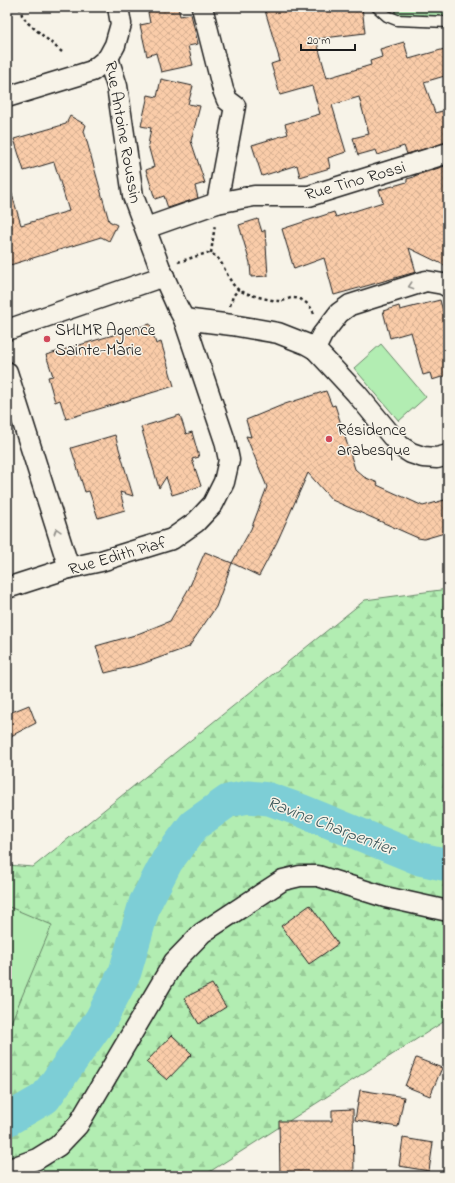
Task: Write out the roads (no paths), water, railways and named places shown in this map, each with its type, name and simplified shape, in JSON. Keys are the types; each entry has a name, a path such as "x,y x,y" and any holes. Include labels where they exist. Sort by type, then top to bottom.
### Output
{"street":[{"name":"Rue Antoine Roussin","path":"118,7 121,24 115,44 108,58 117,86 133,196 162,272 184,319"},
{"path":"202,7 223,90 227,100 235,106 217,203"},
{"path":"7,97 92,71 108,58"},
{"name":"Rue Tino Rossi","path":"146,228 217,203 254,196 309,196 448,152"},
{"path":"7,330 162,272"},
{"path":"318,342 339,313 350,305 426,281 443,284 448,287"},
{"path":"184,319 232,325 318,342 356,393 400,446 411,453 423,457 437,458 448,455"},
{"name":"Rue Edith Piaf","path":"7,588 69,568 101,561 172,539 196,522 213,504 224,482 229,460 225,441 184,319"},
{"path":"7,372 69,568"},
{"path":"7,1170 37,1159 58,1146 78,1124 174,962 202,933 283,880 300,876 318,876 385,897 448,911"}],"lane":[{"path":"377,7 387,16 397,20 448,22"}],"waterway":[{"name":"Ravine Charpentier","path":"7,1120 45,1098 101,1019 125,972 145,903 167,861 194,825 228,801 248,797 269,799 300,810 420,859 448,865"}],"place":[{"name":"SHLMR Agence Sainte-Marie","path":"47,339"},
{"name":"Résidence arabesque","path":"329,439"}]}
